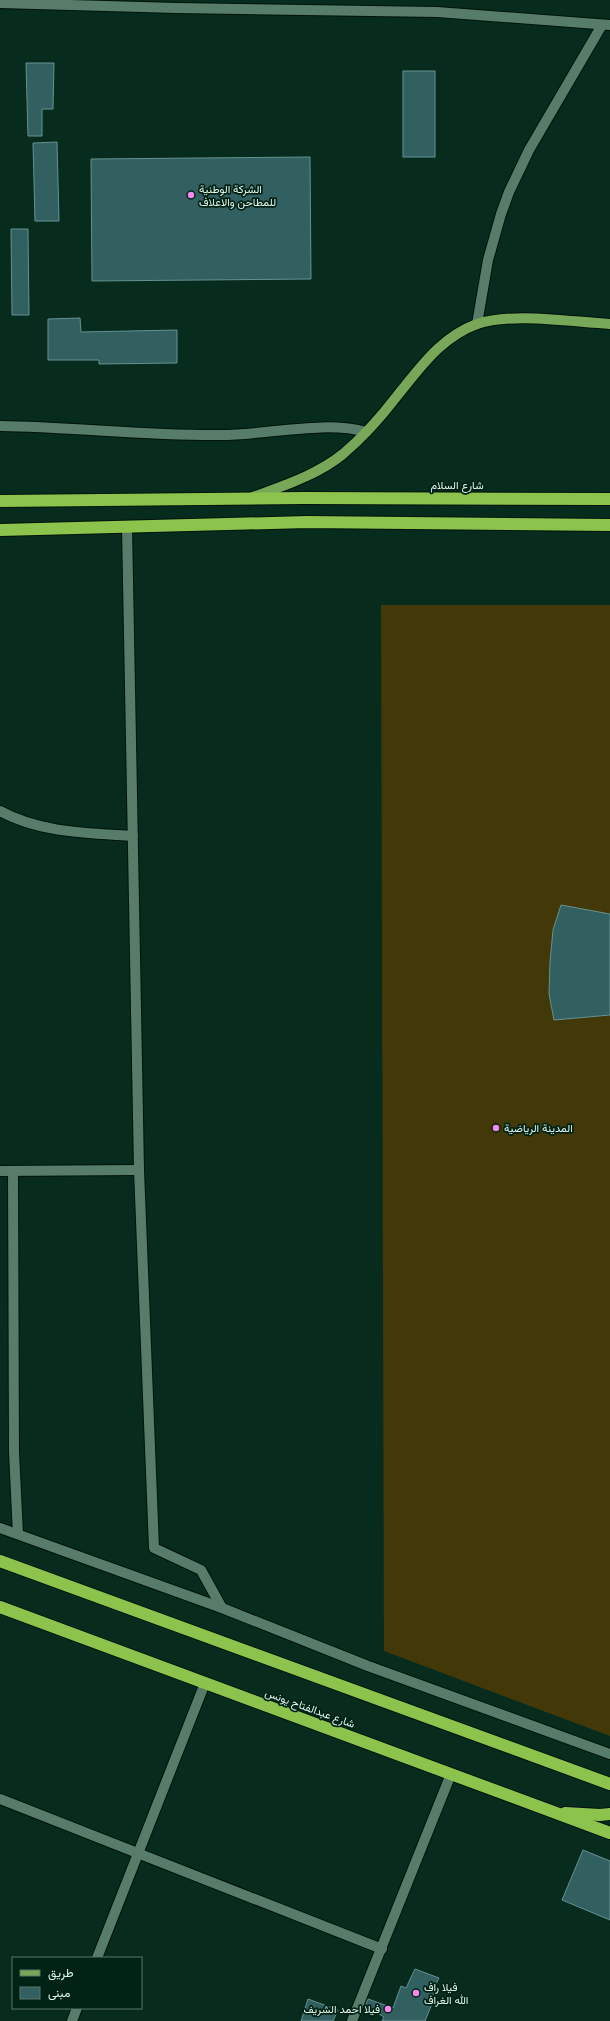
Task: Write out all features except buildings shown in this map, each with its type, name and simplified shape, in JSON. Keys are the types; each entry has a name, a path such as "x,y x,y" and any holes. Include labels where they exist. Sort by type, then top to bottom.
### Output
{"highway":[{"name":"شارع السلام","path":"0,501 250,498 610,499"},
{"path":"0,530 307,522 610,525"},
{"path":"0,1561 610,1784"},
{"name":"شارع عبدالفتاح يونس","path":"0,1608 610,1833"},
{"path":"595,1778 610,1794"},
{"path":"558,1814 610,1814"}],"main road":[{"path":"250,498 293,482 318,470 343,454 366,432 431,354 452,337 477,324 491,321 518,319 610,324"}],"street":[{"path":"0,3 176,8 437,12 606,25 529,150 509,192 494,237 477,324"},
{"path":"0,426 186,435 249,434 341,427 366,432"},
{"path":"127,527 139,1170 154,1548 202,1570 222,1608"},
{"path":"0,811 23,821 64,831 133,836"},
{"path":"0,1171 139,1170"},
{"path":"13,1171 14,1452 18,1534"},
{"path":"0,1528 222,1608 368,1666 610,1754"},
{"path":"97,1957 205,1683"},
{"path":"352,2021 451,1774"},
{"path":"0,1799 382,1949"},
{"path":"72,2021 78,2009"}],"shaded area":[{"name":"المدينة الرياضية","path":"381,605 610,605 610,1736 384,1651"}],"place":[{"name":"الشركة الوطنية للمطاحن والاعلاف","path":"191,195"},
{"name":"المدينة الرياضية","path":"496,1128"},
{"name":"فيلا راف الله الغراف","path":"416,1993"},
{"name":"فيلا احمد الشريف","path":"388,2009"}]}
